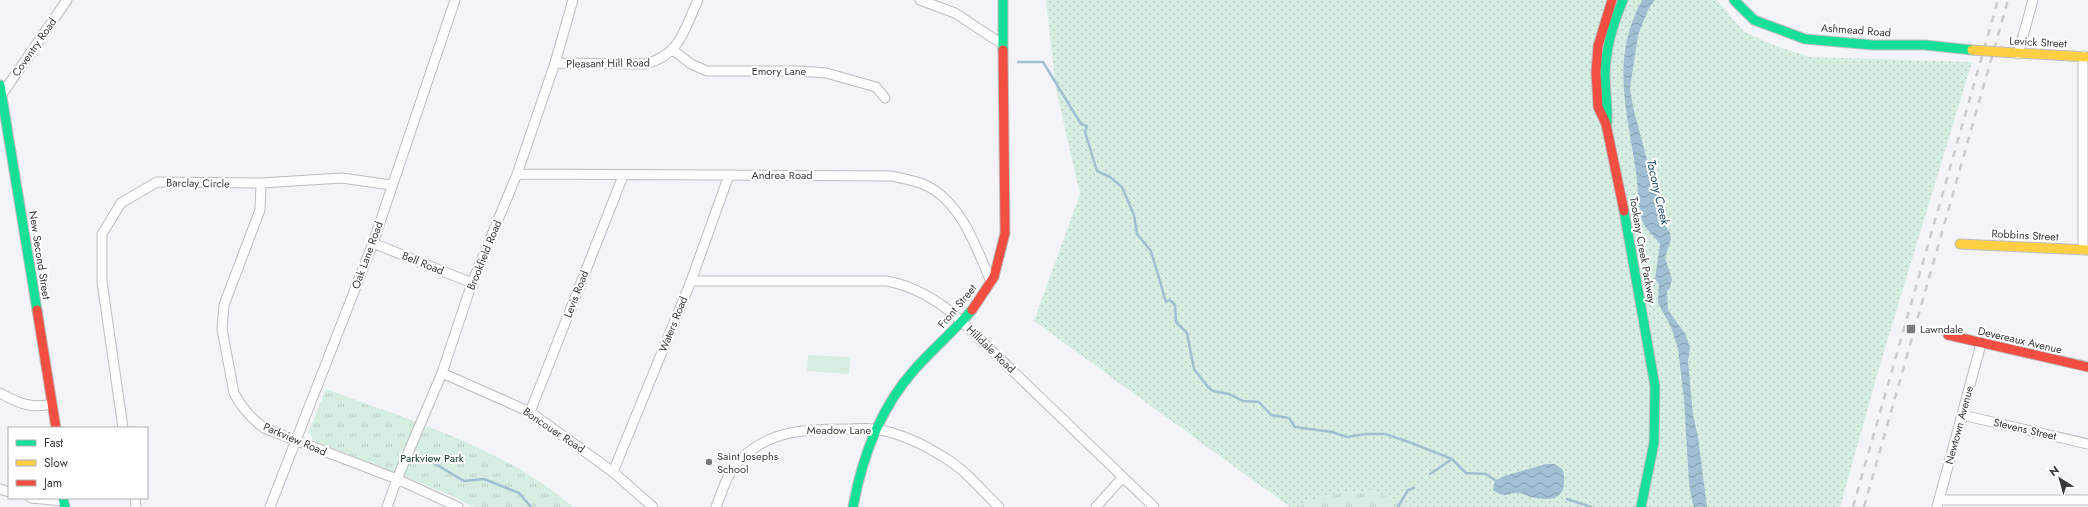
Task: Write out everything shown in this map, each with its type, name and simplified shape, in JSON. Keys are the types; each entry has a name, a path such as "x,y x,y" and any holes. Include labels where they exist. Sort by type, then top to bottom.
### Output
{"street":[{"name":"Coventry Road","path":"0,92 67,0"},
{"name":"Oak Lane Road","path":"270,507 373,243 391,185 455,0"},
{"name":"Brookfield Road","path":"388,507 397,479 442,373 472,283 517,174 555,63 573,0"},
{"name":"Pleasant Hill Road","path":"555,63 645,64 657,61 673,50 681,40 698,0"},
{"path":"920,0 955,13 1002,44"},
{"name":"Front Street","path":"853,507 862,463 883,413 914,370 962,322 991,282 999,261 1005,233 1002,44 1003,0"},
{"name":"Tookany Creek Parkway","path":"1612,0 1598,46 1596,72 1598,107 1606,124 1618,176 1655,386 1654,443 1641,507"},
{"path":"1606,124 1608,103 1605,74 1607,48 1616,15 1623,0"},
{"name":"Ashmead Road","path":"1734,0 1754,20 1806,39 1873,45 1925,45 1987,51"},
{"path":"2018,54 2033,0"},
{"name":"Emory Lane","path":"673,50 692,64 707,71 799,71 826,73 876,87 885,98"},
{"name":"Levick Street","path":"1987,51 2085,57"},
{"path":"2085,57 2085,250"},
{"name":"New Second Street","path":"0,92 56,427"},
{"name":"Andrea Road","path":"517,174 623,176 892,176 925,185 937,193 960,216 991,282"},
{"name":"Waters Road","path":"614,472 691,281 729,175"},
{"name":"Levis Road","path":"530,412 623,176"},
{"name":"Barclay Circle","path":"123,427 102,282 102,234 121,203 157,182 261,184 342,178 391,185"},
{"name":"Parkview Road","path":"261,184 260,210 224,305 222,329 234,393 238,400 250,416 264,428 397,479 458,507"},
{"name":"Bell Road","path":"373,243 472,283"},
{"name":"Robbins Street","path":"1960,244 2085,250"},
{"name":"Hilldale Road","path":"691,281 887,281 903,284 926,294 946,308 962,322 1122,478 1154,507"},
{"name":"Devereaux Avenue","path":"1948,335 1981,344 2088,367"},
{"name":"Newtown Avenue","path":"1938,504 1981,344"},
{"name":"Boncouer Road","path":"442,373 530,412 614,472 653,507"},
{"path":"0,393 14,400 37,408 51,404"},
{"name":"Stevens Street","path":"1962,415 2088,444"},
{"name":"Meadow Lane","path":"716,507 726,482 737,462 769,439 808,429 875,429 914,441 947,458 964,472 999,507"},
{"path":"1096,507 1122,478"},
{"path":"39,499 64,502"},
{"path":"1938,504 2088,500"}],"green space":[{"path":"1046,0 1717,0 1743,31 1778,47 1810,57 1972,62 1882,358 1840,507 1411,507 1371,490 1323,496 1298,507 1290,507 1034,321 1080,194 1056,89"},
{"path":"808,355 850,357 849,374 807,371"},
{"name":"Parkview Park","path":"326,389 423,424 487,452 546,486 573,507 473,507 453,496 313,440 309,431"},
{"path":"1371,490 1411,507 1298,507 1323,496"}],"water":[{"path":"1642,0 1655,0 1649,8 1638,35 1630,88 1633,107 1653,188 1659,200 1662,220 1670,233 1671,239 1665,258 1672,279 1670,288 1667,291 1668,310 1686,335 1690,348 1688,361 1693,415 1698,437 1707,507 1694,507 1693,505 1689,483 1684,399 1678,349 1671,327 1658,303 1659,284 1655,279 1660,244 1644,225 1641,217 1626,106 1624,64 1626,43 1632,22"},
{"path":"1546,464 1555,464 1563,470 1564,486 1559,496 1548,499 1540,499 1518,493 1502,495 1493,490 1495,481 1504,476"}],"waterway":[{"path":"1018,62 1043,62 1081,124 1087,126 1085,132 1097,171 1110,177 1122,187 1134,215 1137,234 1151,251 1166,302 1170,300 1175,305 1176,322 1187,333 1194,369 1208,387 1213,391 1229,394 1243,401 1259,402 1271,415 1289,418 1295,427 1332,432 1347,437 1366,434 1385,434 1452,459"},
{"path":"427,459 464,481 484,479 519,493 531,507"},
{"path":"1430,474 1452,459 1466,473 1486,474 1498,482"},
{"path":"1398,507 1408,490 1414,488"},
{"path":"1567,499 1591,507"}],"railway":[{"path":"1853,507 1998,0"},
{"path":"1864,507 2008,0"}],"traffic: fast":[{"path":"1003,0 1003,50"},
{"path":"1607,123 1605,73 1608,45 1623,0"},
{"path":"1734,0 1754,20 1805,39 1873,45 1925,45 1972,50"},
{"path":"0,85 37,310"},
{"path":"1624,211 1655,386 1654,443 1641,507"},
{"path":"853,507 867,452 882,417 892,400 915,369 972,310"},
{"path":"63,499 65,507"}],"traffic: slow":[{"path":"1972,50 2001,52"},
{"path":"2001,52 2088,57"},
{"path":"1960,244 2088,250"}],"traffic: jam":[{"path":"1612,0 1598,46 1596,72 1598,107 1606,124 1624,211"},
{"path":"972,310 994,277 1005,233 1003,50"},
{"path":"37,310 56,427"},
{"path":"1948,335 2088,367"}],"place":[{"name":"Lawndale","path":"1911,329"},
{"name":"Saint Josephs School","path":"709,462"}],"water label":[{"name":"Tacony Creek","path":"1658,192"}]}
